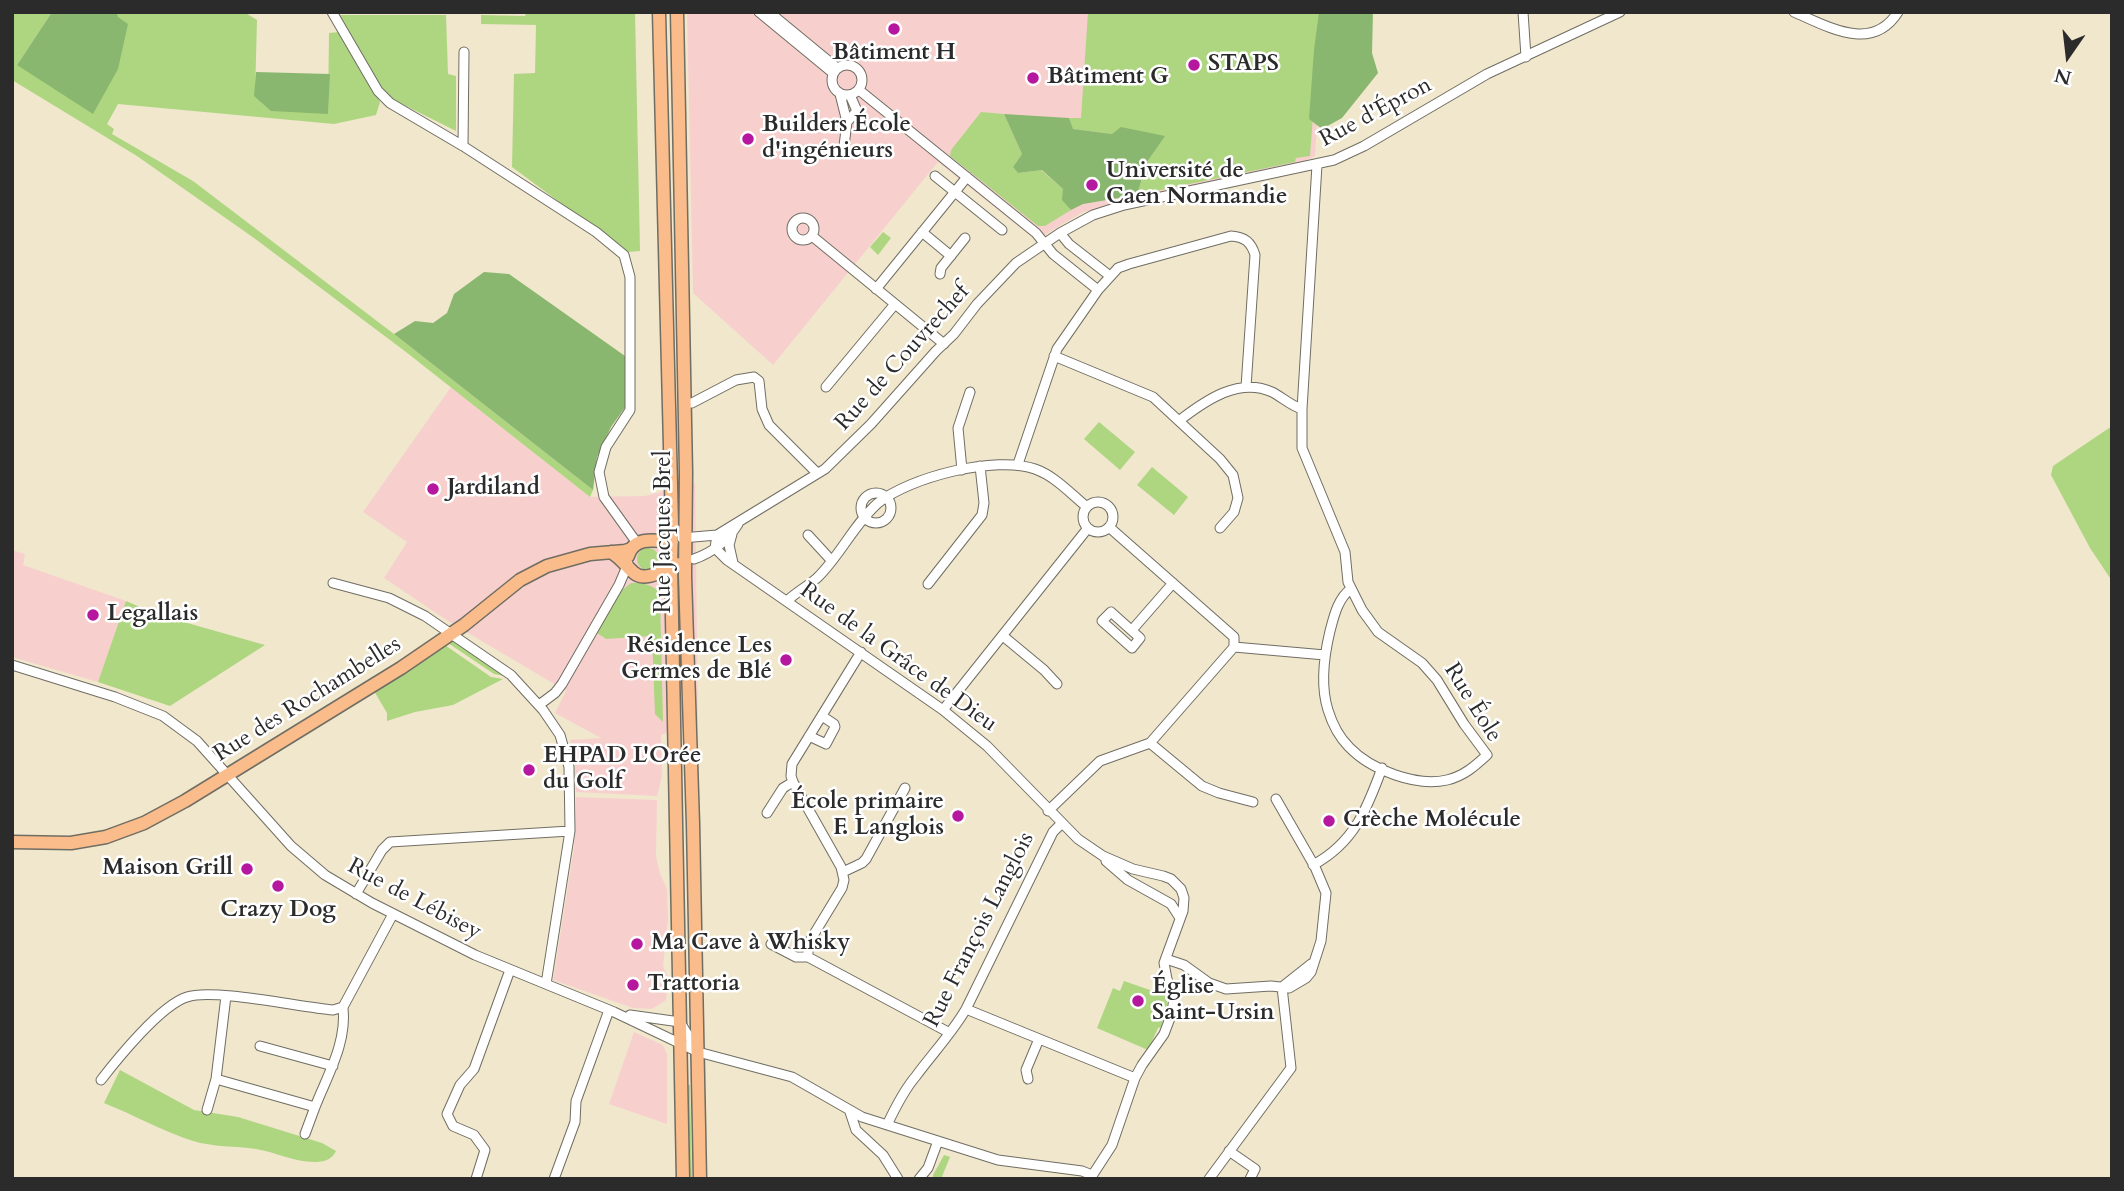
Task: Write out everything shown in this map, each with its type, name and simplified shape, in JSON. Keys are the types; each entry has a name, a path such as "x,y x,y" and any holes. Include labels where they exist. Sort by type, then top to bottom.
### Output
{"main road":[{"name":"Rue Jacques Brel","path":"659,12 683,1179"},
{"name":"Rue Jacques Brel","path":"677,12 688,402 686,536 689,557 702,1053 700,1179"},
{"name":"Rue des Rochambelles","path":"12,842 65,844 117,833 155,818 369,689 464,625 510,586 531,573 590,554 611,552 649,540 672,542"},
{"path":"646,576 689,557 672,542"},
{"path":"628,564 634,546"},
{"path":"611,552 628,564 631,570 671,587"}],"street":[{"path":"332,12 379,91 390,103 463,146 596,232 624,255 630,277 630,410 606,447 599,472 604,497 634,546"},
{"path":"759,12 835,70"},
{"path":"769,12 835,70"},
{"path":"1523,12 1526,57"},
{"name":"Rue d'Épron","path":"1093,215 1149,199 1317,165 1348,155 1487,74 1620,12"},
{"path":"1794,12 1821,24 1862,35 1878,33 1890,24 1898,12"},
{"path":"463,146 464,52"},
{"path":"835,70 850,64 858,68 863,81 850,93 843,154"},
{"path":"835,70 833,86 850,93 967,177 1037,233 1043,244 1098,290"},
{"path":"847,122 857,111 850,93"},
{"path":"1180,420 1222,393 1246,387 1270,391 1302,409 1317,165"},
{"path":"935,176 1002,230"},
{"path":"876,289 967,177"},
{"name":"Rue de Couvrechef","path":"672,542 686,536 717,535 839,457 944,344 1004,274 1043,244 1093,215"},
{"path":"922,232 951,256"},
{"path":"1060,233 1069,244 1110,276"},
{"path":"811,236 944,344"},
{"path":"1018,464 1055,356 1098,290 1118,268 1129,264 1231,236 1245,239 1255,256 1246,387"},
{"path":"940,274 965,238"},
{"path":"825,387 895,304"},
{"path":"1055,356 1142,390 1153,397 1226,465 1235,481 1236,505 1234,512 1220,528"},
{"path":"688,402 736,380 754,377 759,381 762,409 769,425 817,473"},
{"path":"962,470 958,428 970,392"},
{"name":"Rue Éole","path":"1302,409 1302,448 1345,552 1351,589 1378,632 1422,663 1437,680 1487,755 1465,773 1445,780 1417,780 1382,768 1349,747 1331,719 1324,688 1325,655 1336,611 1342,597 1351,589"},
{"path":"887,496 906,485 962,470 994,463 1018,464 1046,473 1087,507"},
{"path":"928,584 982,515 984,503 981,466"},
{"path":"877,492 887,496 892,510 887,519 878,523 864,518 861,508 867,495 877,492"},
{"path":"1100,502 1109,505 1114,519 1109,527 1099,532 1088,528 1083,518 1087,507 1100,502"},
{"path":"788,601 817,578 864,518"},
{"name":"Rue de Couvrechef","path":"689,557 715,548 732,534 739,522"},
{"path":"1048,811 1100,761 1150,743 1234,647 1234,637 1109,527"},
{"path":"943,710 1088,528"},
{"path":"732,534 729,545 733,563"},
{"path":"808,534 831,560"},
{"path":"715,548 717,535"},
{"name":"Rue de la Grâce de Dieu","path":"715,548 727,560 943,710 987,746 1061,824 1103,856"},
{"path":"538,705 555,693 562,684 619,585 628,564"},
{"path":"619,585 646,576"},
{"path":"333,583 395,600 451,633 504,669 538,705 560,734 566,749 570,784 570,831 546,984"},
{"path":"1132,630 1173,583"},
{"path":"1003,636 1057,684"},
{"path":"1234,647 1325,655"},
{"path":"808,957 808,944 842,888 843,872 793,782 792,764 861,652"},
{"name":"Rue de Lébisey","path":"12,665 115,697 163,716 197,741 291,846 325,875 393,914 510,970 612,1011 702,1053 792,1077 862,1117 999,1160 1082,1171 1091,1177"},
{"path":"809,736 825,744 835,727 822,716"},
{"path":"1150,743 1202,786 1254,802"},
{"path":"1313,865 1331,855 1360,823 1382,768"},
{"path":"767,813 783,788 793,782"},
{"path":"843,872 866,859 905,788"},
{"path":"1166,959 1184,965 1216,986 1234,989 1282,987 1316,962 1327,898 1313,865 1276,799"},
{"name":"Rue François Langlois","path":"887,1125 915,1076 941,1047 948,1032 956,1026 966,1009 1053,832 1061,824"},
{"path":"356,894 382,850 390,842 570,831"},
{"path":"1091,1177 1118,1132 1135,1078 1164,1034 1172,1013 1174,997 1165,973 1166,959 1184,905 1179,885 1171,879 1133,869 1103,856"},
{"path":"1103,856 1128,880 1171,904 1180,918"},
{"path":"1171,904 1183,894"},
{"path":"304,1134 333,1066 345,1023 343,1007 393,914"},
{"path":"771,944 796,957 808,957 948,1032"},
{"path":"475,1179 485,1150 474,1135 453,1126 446,1114 460,1084 474,1069 510,970"},
{"path":"1209,1179 1291,1068 1282,987"},
{"path":"101,1080 124,1050 175,1002 188,996 226,996 316,1009 333,1010 343,1007"},
{"path":"207,1110 216,1079 226,996"},
{"path":"966,1009 1135,1078"},
{"path":"554,1179 575,1122 576,1101 612,1011"},
{"name":"Rue de Lébisey","path":"612,1011 680,1022"},
{"path":"680,1022 702,1053"},
{"path":"1028,1079 1026,1070 1039,1039"},
{"path":"260,1046 333,1066"},
{"path":"216,1079 315,1107"},
{"path":"849,1111 855,1120 856,1130 883,1155 898,1179"},
{"path":"919,1179 928,1168 938,1141"},
{"path":"1229,1151 1255,1170 1250,1179"}],"shaded area":[{"name":"Université de Caen Normandie","path":"687,12 1324,12 1315,156 1285,171 1083,212 1036,240 938,162 773,365 693,293"},
{"path":"451,387 590,497 645,496 695,483 698,721 661,735 662,776 657,796 576,792 575,764 570,740 601,738 555,713 566,691 448,621 384,578 407,542 363,512"},
{"path":"12,550 25,554 23,565 126,601 98,682 12,657"},
{"path":"576,797 657,800 656,856 667,889 668,919 663,966 668,977 666,1000 652,1009 633,1008 553,980 574,848"},
{"path":"634,1032 663,1045 667,1054 667,1124 609,1104"}],"green space":[{"path":"12,12 52,12 17,65 118,17 117,12 244,12 257,20 255,96 328,114 329,33 339,32 380,102 376,115 334,124 118,104 107,124 114,129 112,134 193,181 394,334 593,490 590,497 406,352 254,238 137,156 12,80"},
{"path":"52,12 117,12 118,17 128,24 118,69 93,114 17,65"},
{"path":"526,12 635,12 640,251 627,252 512,167 514,74 535,73 536,25 481,24 481,15 525,16"},
{"name":"STAPS","path":"1088,12 1321,12 1310,156 1296,158 1295,162 1137,195 1147,162 1164,136 1072,129 1069,118 1081,118"},
{"path":"1319,12 1373,12 1372,53 1378,73 1342,118 1322,129 1309,119"},
{"path":"339,15 446,15 448,74 456,76 456,131 386,96"},
{"path":"256,72 330,74 328,114 271,111 254,96"},
{"path":"981,112 1004,114 1022,154 1013,167 1018,173 1041,170 1063,189 1063,200 1071,210 1045,226 1038,226 950,156 951,150"},
{"path":"1004,114 1069,118 1073,129 1112,134 1121,127 1165,136 1147,162 1137,195 1083,204 1071,210 1062,200 1063,189 1042,170 1018,173 1013,167 1022,154"},
{"path":"883,232 891,238 878,255 870,247"},
{"path":"484,272 509,274 625,356 626,406 611,427 597,457 593,490 394,334 415,321 433,323 447,313 454,294"},
{"path":"1099,422 1135,452 1120,470 1084,439"},
{"path":"2112,426 2112,581 2090,548 2051,475 2053,466"},
{"path":"1152,467 1188,497 1174,515 1137,485"},
{"path":"648,548 656,551 659,559 656,567 648,570 640,567 637,559 640,551"},
{"path":"631,583 647,585 660,593 663,722 655,714 652,636 606,639 597,633 621,591"},
{"path":"126,601 159,615 265,645 170,706 98,682"},
{"path":"449,640 505,676 494,674 448,643"},
{"path":"442,643 491,677 503,679 453,705 415,712 387,721 387,713 374,691"},
{"path":"1124,981 1167,996 1161,1027 1158,1028 1148,1050 1097,1028 1113,988 1120,991"},
{"path":"120,1070 194,1110 238,1117 322,1143 336,1151 327,1160 307,1162 256,1149 208,1144 182,1137 104,1103"},
{"path":"686,1085 690,1085 692,1179 688,1179"},
{"path":"944,1155 950,1157 941,1179 933,1179 933,1175"}],"place":[{"name":"Bâtiment H","path":"894,29"},
{"name":"STAPS","path":"1194,65"},
{"name":"Bâtiment G","path":"1033,78"},
{"name":"Builders École d'ingénieurs","path":"748,139"},
{"name":"Université de Caen Normandie","path":"1092,185"},
{"name":"Jardiland","path":"433,489"},
{"name":"Legallais","path":"93,615"},
{"name":"Résidence Les Germes de Blé","path":"786,660"},
{"name":"EHPAD L'Orée du Golf","path":"529,770"},
{"name":"École primaire F. Langlois","path":"958,816"},
{"name":"Crèche Molécule","path":"1329,821"},
{"name":"Maison Grill","path":"247,869"},
{"name":"Crazy Dog","path":"278,886"},
{"name":"Ma Cave à Whisky","path":"637,944"},
{"name":"Trattoria","path":"633,985"},
{"name":"Église Saint-Ursin","path":"1138,1001"}]}
